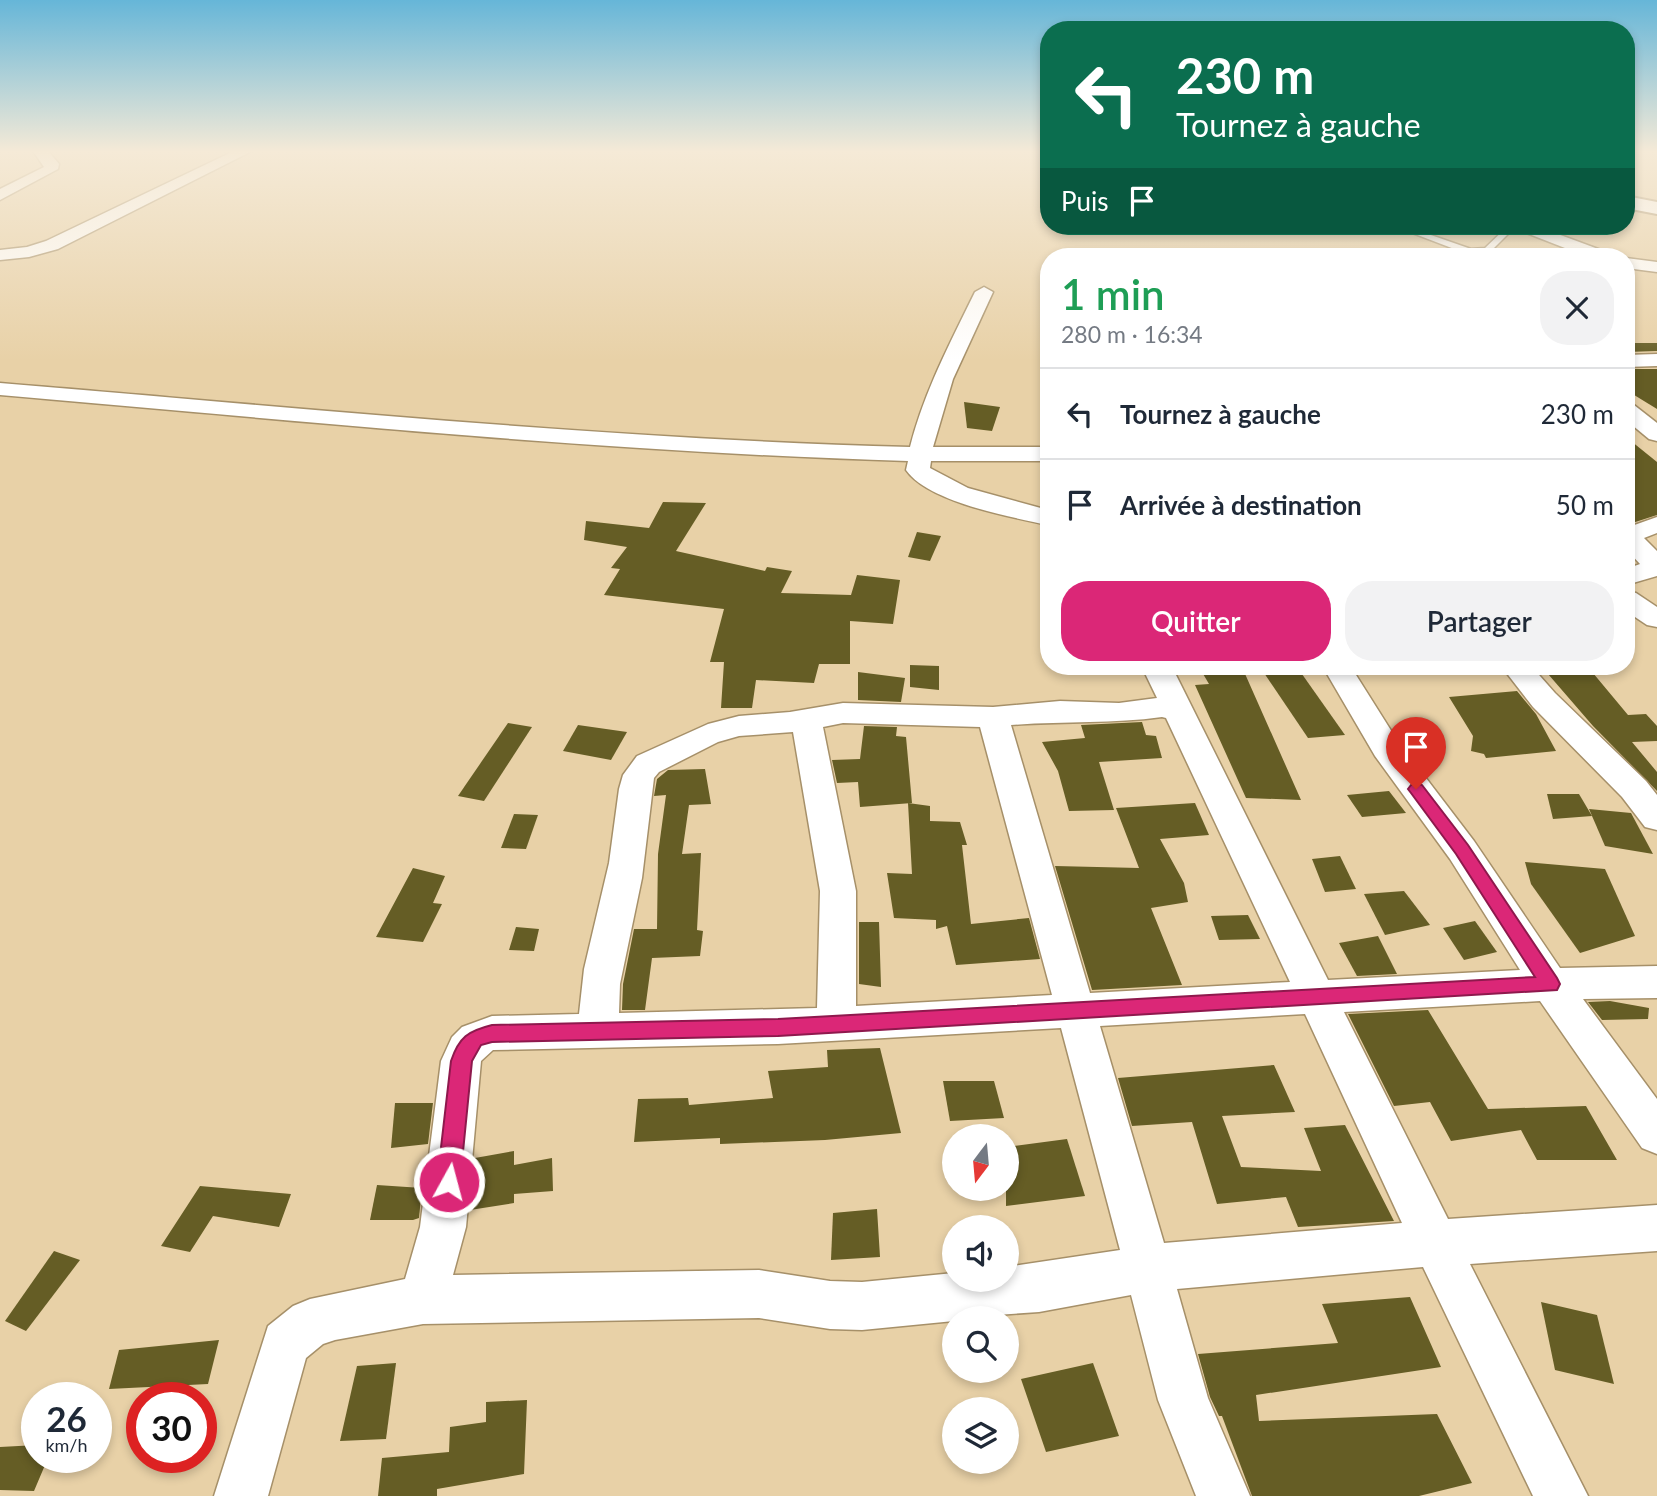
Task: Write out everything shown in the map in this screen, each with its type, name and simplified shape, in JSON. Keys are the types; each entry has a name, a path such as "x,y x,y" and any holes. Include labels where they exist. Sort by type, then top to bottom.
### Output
{"street":[{"path":"0,255 29,252 52,245 102,221"},
{"path":"1546,235 1579,248"},
{"path":"1635,264 1657,267"},
{"path":"984,292 926,421 918,470 931,480 962,494 1040,516"},
{"path":"1635,361 1657,360"},
{"path":"0,389 601,442 919,453 1040,454"},
{"path":"1635,417 1657,434"},
{"path":"1635,532 1657,524"},
{"path":"1635,544 1652,560 1655,567 1635,574"},
{"path":"1635,606 1657,620"},
{"path":"1160,675 1175,710 1561,1496"},
{"path":"1342,675 1386,748 1462,850 1550,984 1657,1134"},
{"path":"1524,675 1544,700 1634,789 1657,818"},
{"path":"601,1031 597,1007 618,907 639,775 648,764 663,755 724,729 843,713 993,717 1060,711 1119,713 1162,707 1175,710"},
{"path":"993,717 1077,1009 1183,1400 1223,1496"},
{"path":"806,720 818,772 838,891 836,1024"},
{"path":"423,1300 443,1227 457,1087 466,1047 474,1038 492,1033 836,1024 1550,984 1657,982"},
{"path":"241,1496 285,1343 310,1323 423,1300 759,1294 830,1306 862,1306 1039,1288 1148,1268 1436,1243 1657,1228"}],"lane":[{"path":"1423,235 1459,248"},
{"path":"1489,248 1503,235"}],"building":[{"path":"1635,343 1657,343 1657,351 1635,352"},
{"path":"1635,369 1657,369 1657,409 1635,396"},
{"path":"964,402 1000,407 992,431 967,428"},
{"path":"1635,444 1657,462 1657,515 1635,522"},
{"path":"663,502 706,503 676,551 765,571 767,567 792,571 781,593 851,595 857,575 900,580 893,624 850,621 850,664 819,664 814,683 756,680 752,708 721,708 724,662 710,662 724,609 604,595 620,569 611,568 627,547 584,540 586,521 649,528"},
{"path":"917,532 941,536 930,561 908,557"},
{"path":"910,665 939,666 939,690 910,687"},
{"path":"858,672 905,678 901,702 858,700"},
{"path":"1204,675 1246,675 1301,800 1246,798 1195,685 1209,684"},
{"path":"1265,675 1303,675 1345,735 1308,738"},
{"path":"1549,675 1595,675 1628,715 1646,714 1657,726 1657,741 1632,742 1657,772 1657,791 1593,726"},
{"path":"1517,691 1536,714 1556,751 1486,758 1484,754 1471,751 1473,736 1449,697"},
{"path":"1142,722 1146,735 1156,736 1162,758 1099,762 1114,810 1069,811 1058,771 1042,742 1085,738 1081,725"},
{"path":"508,723 532,727 484,801 458,796"},
{"path":"578,725 627,732 611,760 563,751"},
{"path":"864,726 897,727 896,736 906,737 912,803 860,807 858,782 837,783 832,760 860,759"},
{"path":"705,769 711,804 689,805 682,854 701,853 697,930 703,931 700,956 652,958 645,1010 622,1010 623,984 634,929 657,929 658,854 666,795 654,796 657,779 668,770"},
{"path":"1389,791 1406,813 1362,817 1347,795"},
{"path":"1547,794 1579,794 1592,816 1553,819"},
{"path":"908,803 930,806 930,821 960,822 967,845 962,845 971,924 1029,918 1040,959 956,965 947,926 936,929 936,920 894,918 887,873 912,874"},
{"path":"1195,803 1209,835 1160,839 1184,883 1188,902 1151,908 1182,985 1092,990 1055,866 1139,868 1116,808"},
{"path":"1589,809 1631,813 1653,854 1605,846"},
{"path":"514,814 538,815 526,849 501,848"},
{"path":"1340,856 1356,889 1325,892 1312,859"},
{"path":"1525,862 1605,869 1635,936 1580,953 1531,884"},
{"path":"413,868 445,876 433,903 442,904 423,942 376,937"},
{"path":"1404,891 1430,925 1385,935 1364,894"},
{"path":"1248,915 1260,939 1219,940 1211,916"},
{"path":"1475,921 1497,952 1464,960 1443,928"},
{"path":"859,922 879,922 881,987 859,984"},
{"path":"516,927 539,929 534,951 509,950"},
{"path":"1378,936 1397,974 1357,976 1339,943"},
{"path":"1610,1001 1649,1008 1648,1019 1602,1020 1588,1002"},
{"path":"1428,1010 1488,1109 1586,1106 1617,1160 1537,1160 1521,1130 1451,1141 1430,1102 1394,1106 1348,1014"},
{"path":"880,1048 901,1133 825,1140 720,1144 720,1138 634,1142 638,1099 688,1098 689,1105 773,1098 768,1071 828,1067 827,1050"},
{"path":"1274,1065 1295,1112 1222,1116 1241,1167 1321,1171 1304,1128 1345,1125 1394,1221 1298,1227 1286,1197 1217,1204 1192,1122 1132,1126 1118,1078"},
{"path":"943,1081 994,1081 1004,1118 950,1121"},
{"path":"395,1103 433,1103 428,1144 391,1148"},
{"path":"1067,1139 1085,1196 1006,1206 1006,1201 1019,1201 1019,1145"},
{"path":"514,1151 514,1165 552,1158 553,1191 514,1194 514,1203 470,1210 475,1158"},
{"path":"377,1185 422,1188 419,1218 370,1220"},
{"path":"200,1186 291,1194 279,1227 213,1216 190,1252 161,1246"},
{"path":"877,1209 880,1257 831,1260 833,1213"},
{"path":"54,1251 80,1260 26,1331 5,1321"},
{"path":"1410,1297 1441,1367 1256,1395 1259,1421 1437,1414 1472,1483 1419,1496 1252,1496 1222,1416 1219,1416 1210,1397 1198,1354 1338,1343 1322,1304"},
{"path":"1541,1302 1597,1315 1614,1384 1555,1370"},
{"path":"219,1340 208,1382 126,1382 126,1388 112,1389 111,1382 119,1350"},
{"path":"396,1363 386,1439 340,1441 357,1366"},
{"path":"1093,1363 1119,1436 1046,1452 1021,1379"},
{"path":"527,1400 524,1474 437,1489 437,1496 378,1496 382,1458 449,1452 450,1427 486,1422 486,1402"},
{"path":"21,1446 21,1473 42,1473 34,1491 0,1490 0,1447"}],"route":[{"path":"449,1182 461,1061 466,1047 474,1038 492,1033 778,1027 1550,984 1462,850 1416,789"}]}
